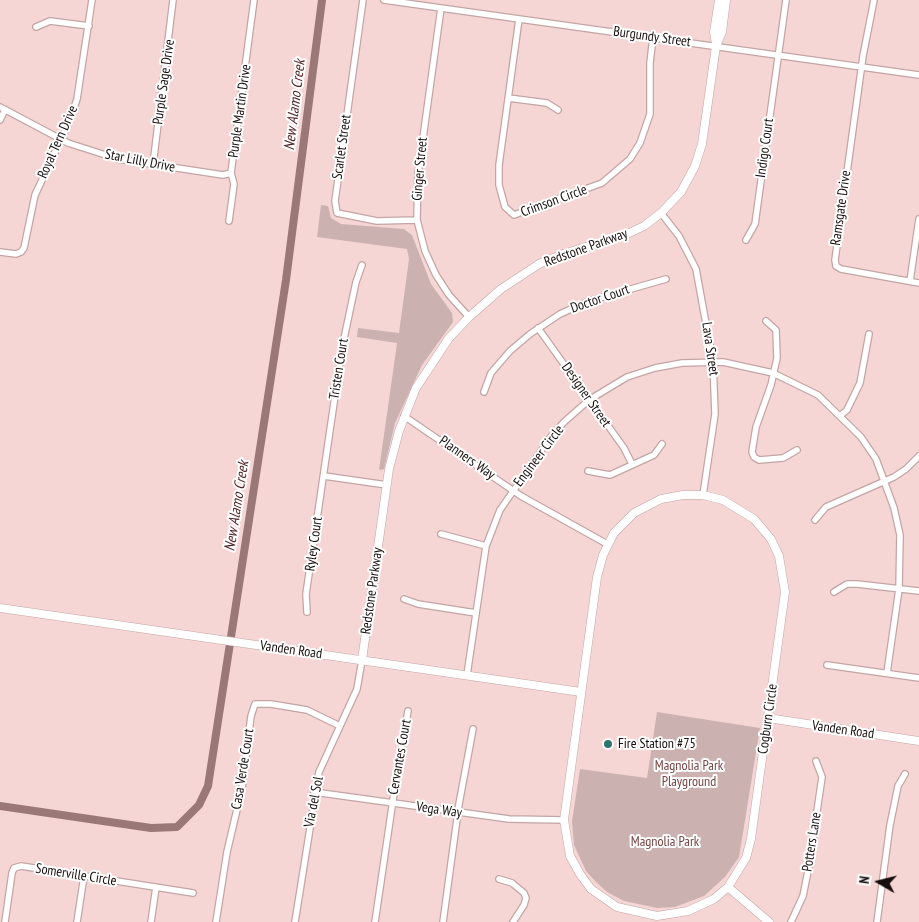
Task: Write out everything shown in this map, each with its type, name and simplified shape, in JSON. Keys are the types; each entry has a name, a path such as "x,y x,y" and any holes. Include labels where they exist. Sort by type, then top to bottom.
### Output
{"street":[{"name":"Royal Tern Drive","path":"0,252 21,252 26,242 35,195 77,99 92,0"},
{"name":"Purple Sage Drive","path":"153,165 173,0"},
{"name":"Purple Martin Drive","path":"229,222 234,184 231,173 254,0"},
{"name":"Scarlet Street","path":"363,0 335,202 337,214 377,221 417,220"},
{"name":"Burgundy Street","path":"384,0 919,75"},
{"name":"Redstone Parkway","path":"716,46 714,32 719,0"},
{"name":"Redstone Parkway","path":"362,660 387,485 394,449 404,416 416,388 432,362 469,317 501,289 539,264 578,248 625,235 644,226 661,213 681,192 695,166 702,144 716,46 722,32 726,0"},
{"name":"Indigo Court","path":"746,240 755,224 786,0"},
{"path":"862,66 874,0"},
{"name":"Ginger Street","path":"441,8 418,174 417,220 425,251 436,275 448,295 469,317"},
{"name":"Crimson Circle","path":"519,18 499,165 499,185 505,207 514,215 602,182 630,159 640,143 650,114 650,63 653,37"},
{"path":"36,27 50,21 89,26"},
{"name":"Ramsgate Drive","path":"862,66 835,244 836,266 919,283"},
{"path":"508,98 547,103 558,110"},
{"path":"0,120 3,108"},
{"name":"Star Lilly Drive","path":"3,108 61,139 118,159 223,175 231,173"},
{"name":"Lava Street","path":"661,213 679,236 696,269 713,362 715,414 702,495"},
{"path":"910,281 919,219"},
{"name":"Tristen Court","path":"324,476 342,348 356,282 362,265"},
{"name":"Doctor Court","path":"484,392 491,373 510,351 538,328 560,314 589,300 666,279"},
{"path":"766,321 776,330 777,351 773,372 757,421 752,452 754,457 759,460 783,458 797,450"},
{"name":"Designer Street","path":"538,328 624,448 632,464"},
{"path":"841,415 847,410 860,383 869,334"},
{"name":"Engineer Circle","path":"467,675 486,546 500,510 512,490 550,438 564,422 589,400 626,378 655,368 682,362 744,365 773,372 818,395 841,415 876,460 894,508 900,535 899,589 887,673"},
{"name":"Planners Way","path":"404,416 512,490 607,544"},
{"path":"588,471 610,475 654,455 662,444"},
{"path":"815,520 826,507 885,481 906,469 919,456"},
{"path":"324,476 387,485"},
{"name":"Ryley Court","path":"308,612 306,594 324,476"},
{"name":"Cogburn Circle","path":"702,495 722,500 749,514 771,539 781,562 785,592 751,839 741,867 728,887 714,898 688,912 644,919 617,907 592,888 580,874 570,856 564,820 597,577 607,544 623,522 647,505 675,496 702,495"},
{"path":"441,534 486,546"},
{"path":"834,592 848,584 919,591"},
{"path":"404,599 418,604 476,613"},
{"name":"Vanden Road","path":"0,608 581,692"},
{"name":"Via del Sol","path":"295,922 314,792 319,772 357,689 362,660"},
{"path":"828,665 919,678"},
{"name":"Casa Verde Court","path":"216,922 227,852 242,788 255,704 270,704 307,710 340,726"},
{"name":"Cervantes Court","path":"392,803 408,711"},
{"name":"Vanden Road","path":"768,718 919,741"},
{"path":"443,922 458,813 473,729"},
{"name":"Potters Lane","path":"791,922 803,896 810,866 822,777 816,761"},
{"path":"877,922 890,825 898,786 905,774"},
{"name":"Vega Way","path":"314,792 509,819 564,820"},
{"path":"375,922 392,803"},
{"name":"Somerville Circle","path":"5,922 14,868 21,866 192,892"},
{"path":"77,922 84,876"},
{"path":"499,879 518,886 524,892 526,898 524,905 513,922"},
{"path":"151,922 156,887"},
{"path":"728,887 769,922"}],"green space":[{"path":"321,205 328,206 331,218 341,224 404,229 412,235 431,284 452,313 453,322 422,365 395,423 384,469 379,470 397,343 357,337 358,328 399,333 409,259 407,249 317,237"},
{"name":"Magnolia Park","path":"657,712 760,728 739,857 725,877 704,896 675,907 657,908 624,901 607,892 596,882 586,871 574,845 572,821 580,769 647,778"}],"waterway":[{"name":"New Alamo Creek","path":"0,806 151,828 177,827 199,805 208,786 286,280 322,0"}],"place":[{"name":"Fire Station #75","path":"608,744"}],"park label":[{"name":"Magnolia Park Playground","path":"689,774"}]}
